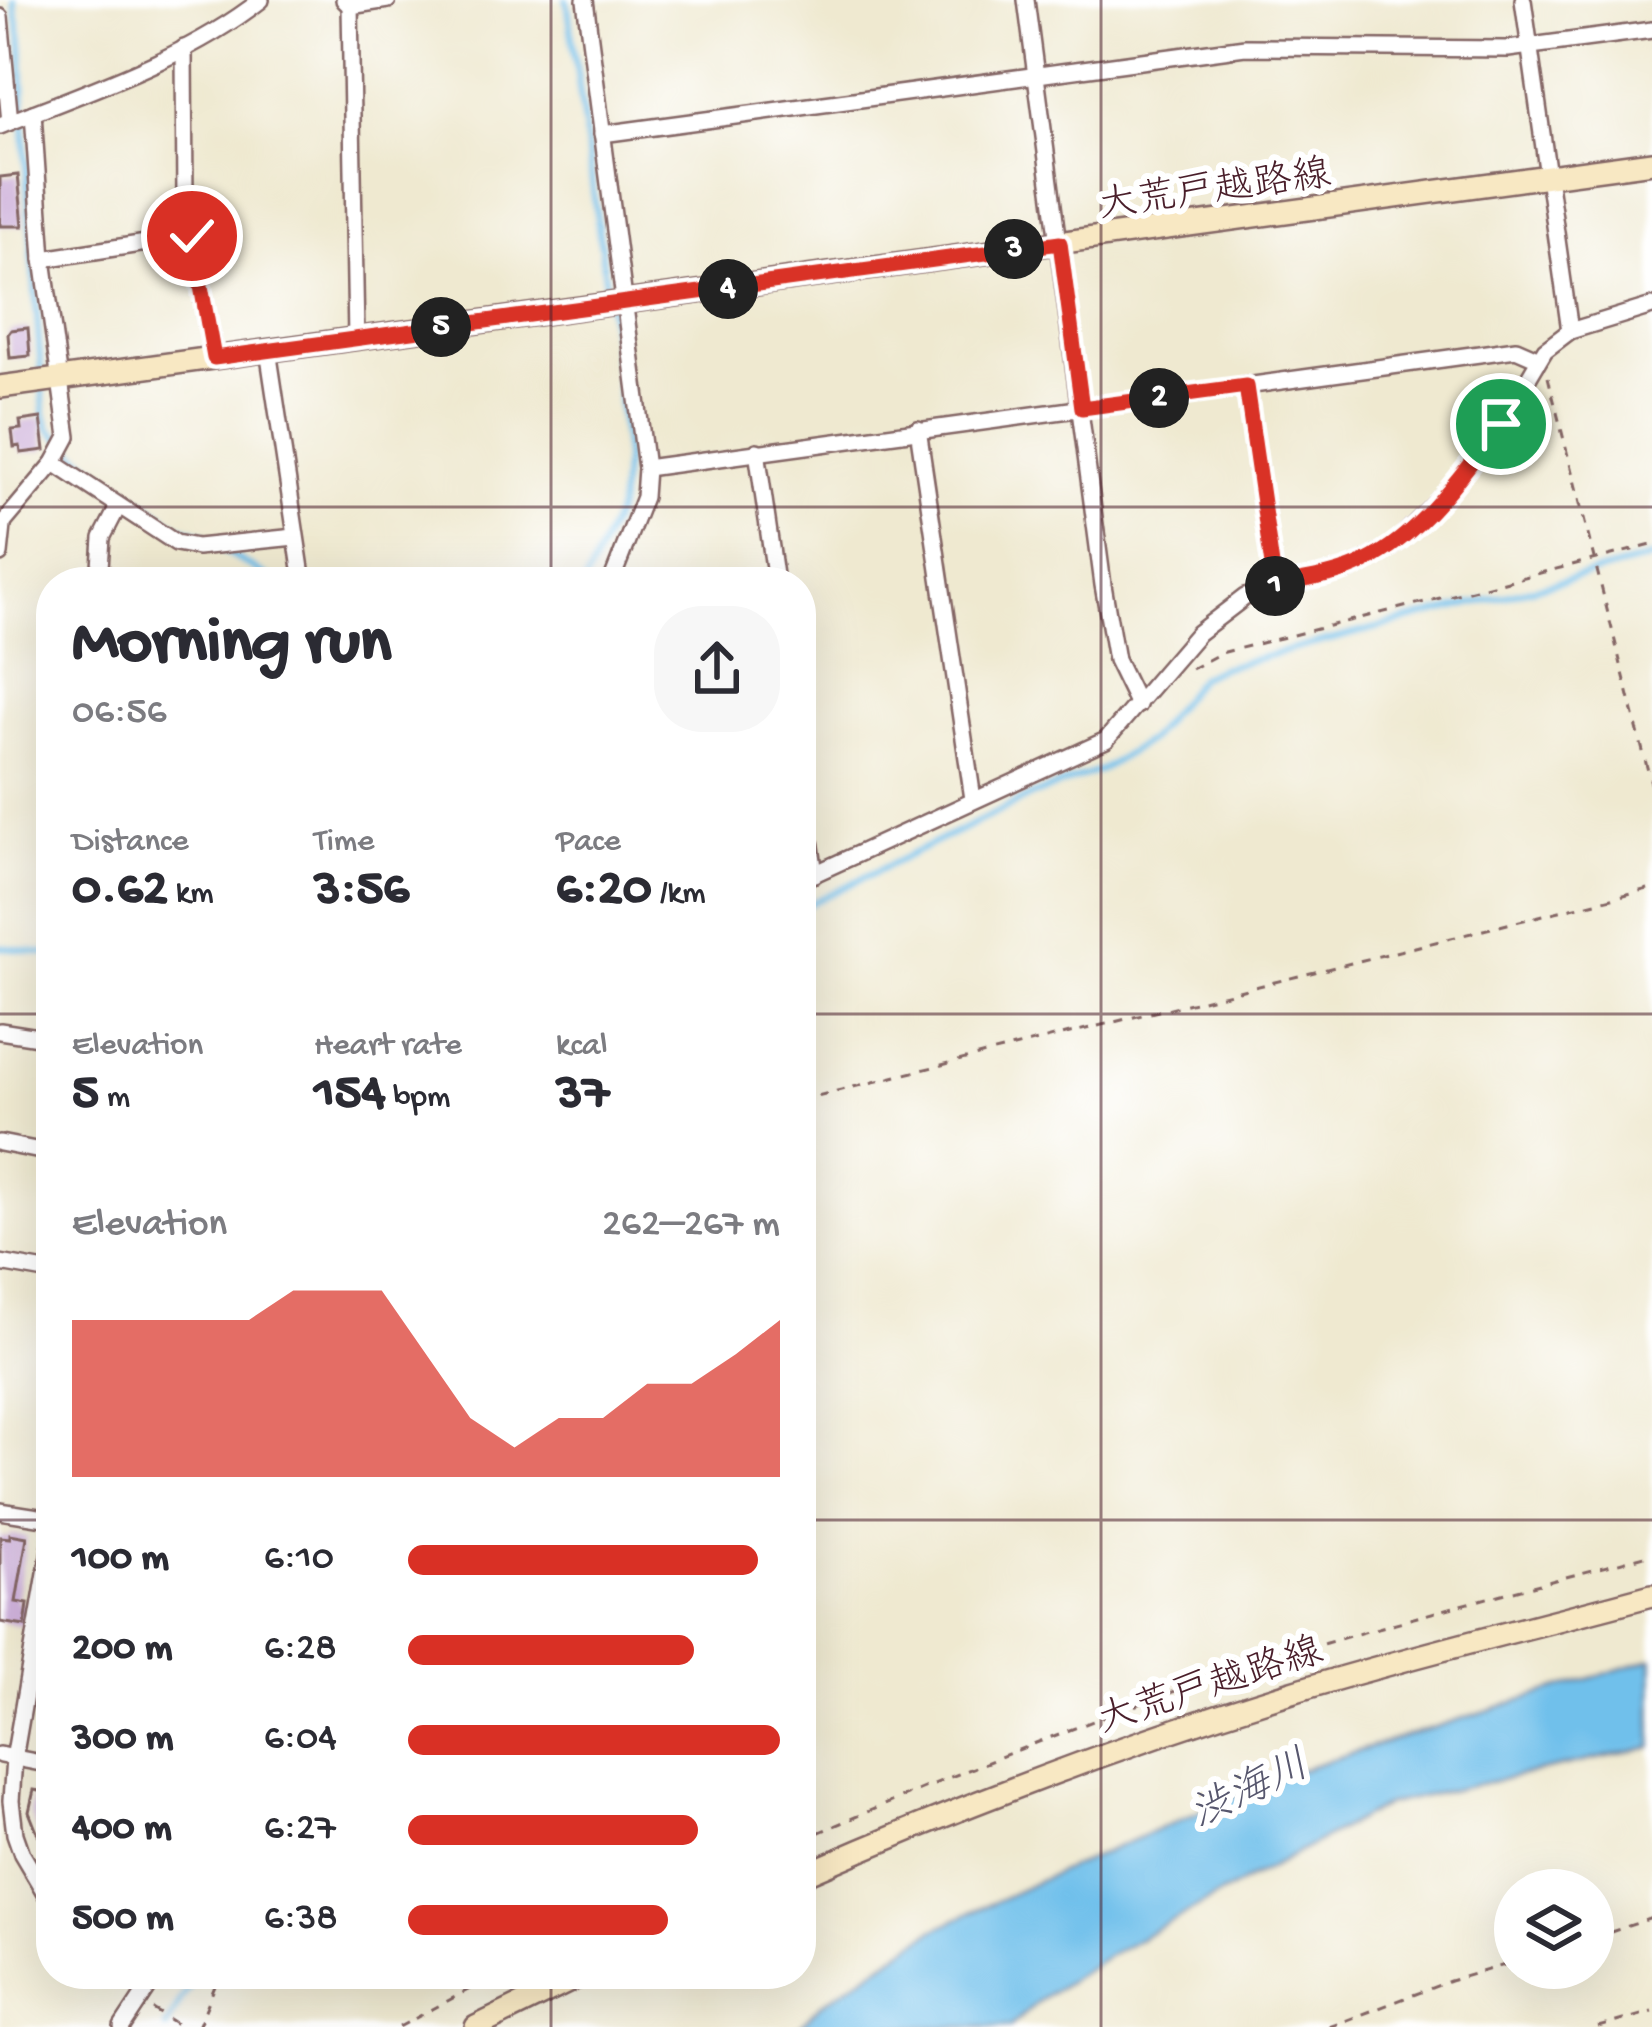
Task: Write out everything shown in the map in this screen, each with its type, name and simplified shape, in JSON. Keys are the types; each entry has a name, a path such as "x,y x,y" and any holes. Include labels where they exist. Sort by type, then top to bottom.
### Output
{"main road":[{"name":"大荒戸越路線","path":"0,387 1652,162"},
{"name":"大荒戸越路線","path":"816,1870 1109,1751 1366,1670 1652,1595"},
{"path":"476,2027 553,1989"}],"street":[{"path":"0,16 5,124 184,48 232,22 260,0"},
{"path":"356,338 347,3 388,0"},
{"path":"585,0 646,468 644,497 617,567"},
{"path":"1026,0 1116,660 1138,705"},
{"path":"1523,0 1570,331"},
{"path":"602,134 1245,47 1530,47 1652,30"},
{"path":"184,48 185,202 214,358"},
{"path":"0,554 2,526 54,463 68,437 43,259 32,113"},
{"path":"43,259 192,236"},
{"path":"816,873 1106,740 1198,633 1245,597 1352,568 1393,546 1451,488 1501,424 1539,359 1570,331 1652,306"},
{"path":"646,468 1516,349 1539,359"},
{"path":"268,350 300,567"},
{"path":"1246,386 1275,586"},
{"path":"918,429 973,799"},
{"path":"758,452 774,567"},
{"path":"54,463 176,543 197,547 295,536"},
{"path":"100,567 102,538 118,507"},
{"path":"0,1031 36,1037"},
{"path":"0,1143 36,1150"},
{"path":"0,1263 36,1269"},
{"path":"0,1511 36,1517"},
{"path":"36,1663 7,1757 15,1834 36,1882"},
{"path":"122,2027 144,1989"}],"path":[{"path":"1539,359 1548,376 1652,787"},
{"path":"1184,672 1221,653 1652,545"},
{"path":"816,1096 1652,888"},
{"path":"816,1834 989,1760 1172,1692 1365,1632 1652,1554"},
{"path":"1614,1931 1652,1918"},
{"path":"1329,2027 1494,1968"},
{"path":"198,2027 214,1989"},
{"path":"399,2027 470,1989"},
{"path":"1598,2027 1652,2012"},
{"path":"157,2013 182,2027"}],"water":[{"path":"1652,1659 1652,1747 1388,1804 1110,1954 1042,1998 1010,2027 800,2027 820,2005 933,1930 1063,1870 1292,1772"}],"building":[{"path":"18,175 23,226 0,226 0,177"},
{"path":"28,328 30,356 10,358 8,334"},
{"path":"41,418 45,450 21,453 20,446 14,447 12,430 21,429 20,421"},
{"path":"10,1534 27,1537 16,1602 28,1604 25,1626 0,1622 0,1537 10,1538"},
{"path":"34,1790 36,1790 36,1830 29,1812"}],"waterway":[{"path":"14,0 22,46 25,151 49,429 177,526 212,543"},
{"path":"567,0 614,343 625,460 618,509 592,567"},
{"path":"223,550 251,567"},
{"path":"816,901 1031,796 1101,770 1149,740 1200,677 1220,668 1652,558"},
{"path":"0,947 36,952"},
{"path":"166,2027 188,1989"}],"route":[{"path":"192,236 214,358 1060,243 1082,408 1246,386 1275,586 1352,568 1393,546 1451,488 1501,424"}],"water label":[{"name":"渋海川","path":"1248,1786"}]}
